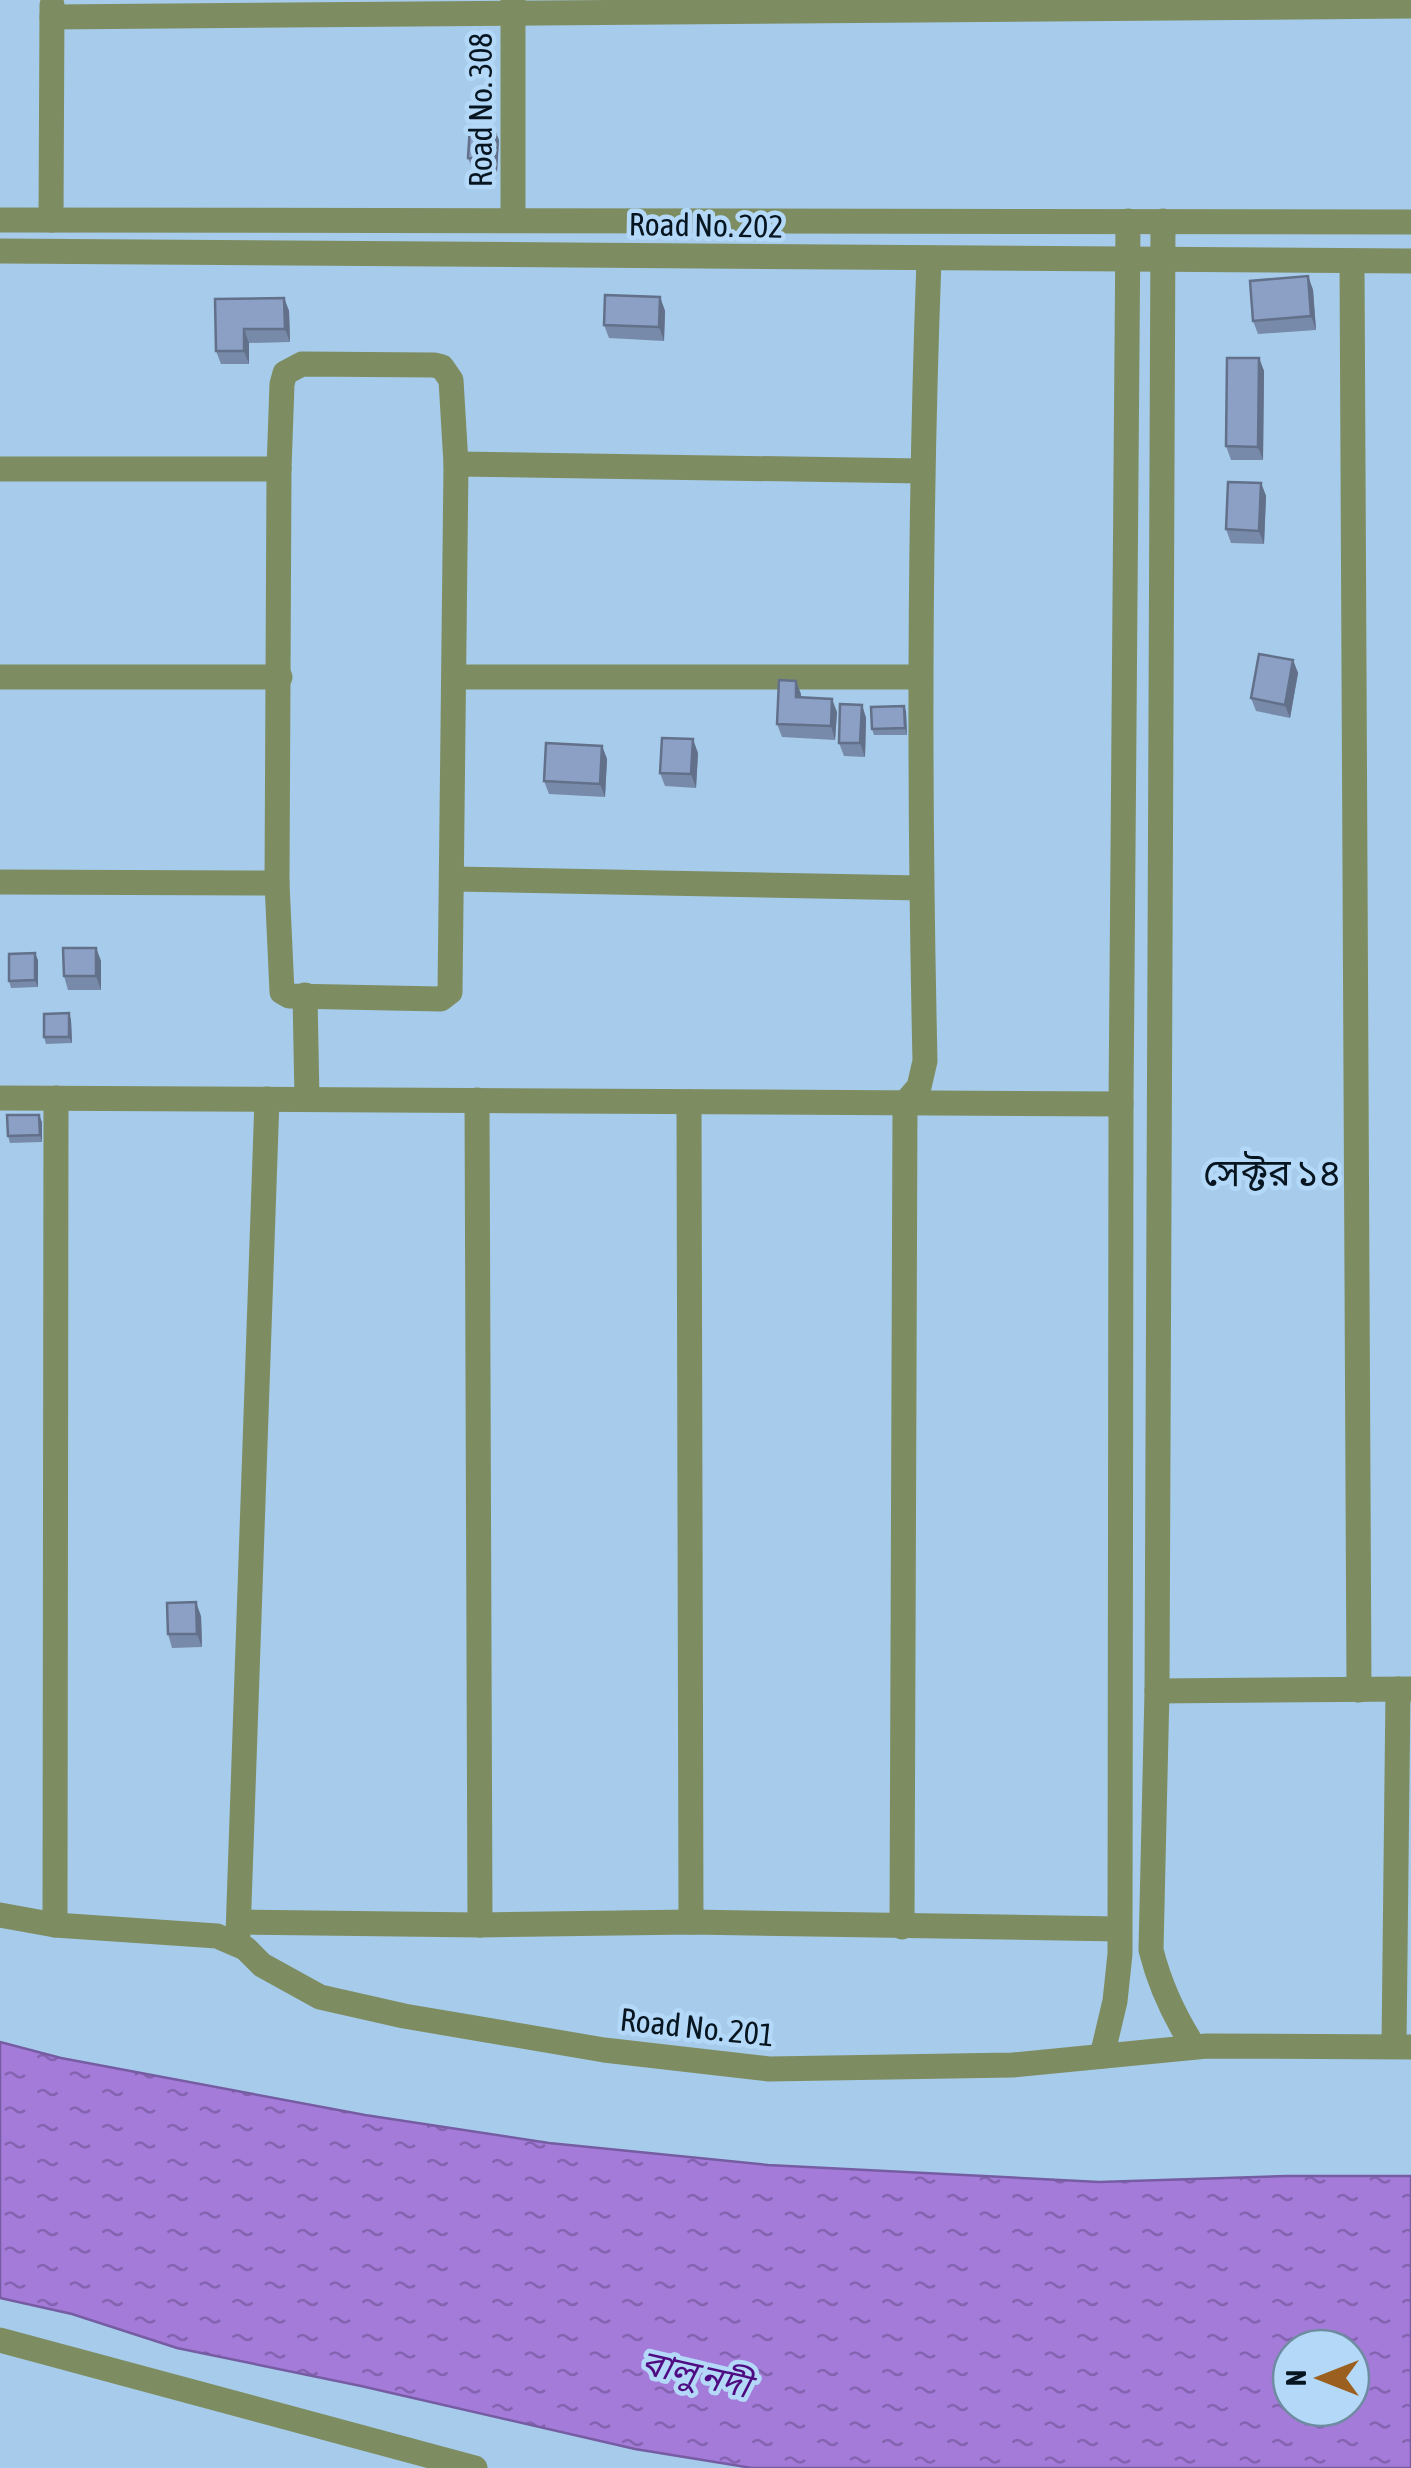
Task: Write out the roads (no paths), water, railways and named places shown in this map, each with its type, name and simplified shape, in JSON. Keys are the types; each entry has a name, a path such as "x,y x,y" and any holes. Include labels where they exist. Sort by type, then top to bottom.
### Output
{"street":[{"path":"51,220 52,9 1411,6"},
{"name":"Road No. 308","path":"513,7 513,220"},
{"name":"Road No. 202","path":"0,220 1411,222"},
{"path":"1102,2056 1115,2001 1119,1929 1128,221"},
{"path":"1163,221 1157,1691 1151,1950 1158,1981 1194,2047"},
{"name":"Road No. 202","path":"0,251 1411,261"},
{"path":"902,1927 905,1103 919,1087 925,1061 919,677 929,260"},
{"path":"1352,261 1359,1690"},
{"path":"302,364 442,368 454,393 456,464 450,992 446,997 289,996 282,992 277,883 278,469 284,373 302,364"},
{"path":"456,464 921,471"},
{"path":"0,468 278,469"},
{"path":"0,677 280,677"},
{"path":"456,677 919,677"},
{"path":"454,879 922,888"},
{"path":"0,882 277,883"},
{"path":"305,996 307,1100"},
{"path":"0,1098 1121,1104"},
{"path":"55,1925 56,1098"},
{"path":"267,1099 238,1933 691,1922 1119,1929"},
{"path":"477,1100 480,1925"},
{"path":"689,1102 691,1922"},
{"path":"1157,1691 1404,1689 1403,2047"},
{"name":"Road No. 201","path":"0,1914 55,1925 217,1936 238,1933 262,1965 320,1997 404,2016 604,2050 769,2070 1014,2065 1194,2047 1403,2047"},
{"path":"0,2340 476,2468"}],"water":[{"name":"বালু নদী","path":"0,2042 61,2058 365,2115 549,2143 768,2165 1099,2182 1411,2176 1411,2468 752,2468 635,2449 177,2348 72,2314 0,2298"}],"district":[{"name":"সেক্টর ১৪","path":"1272,1172"}]}
